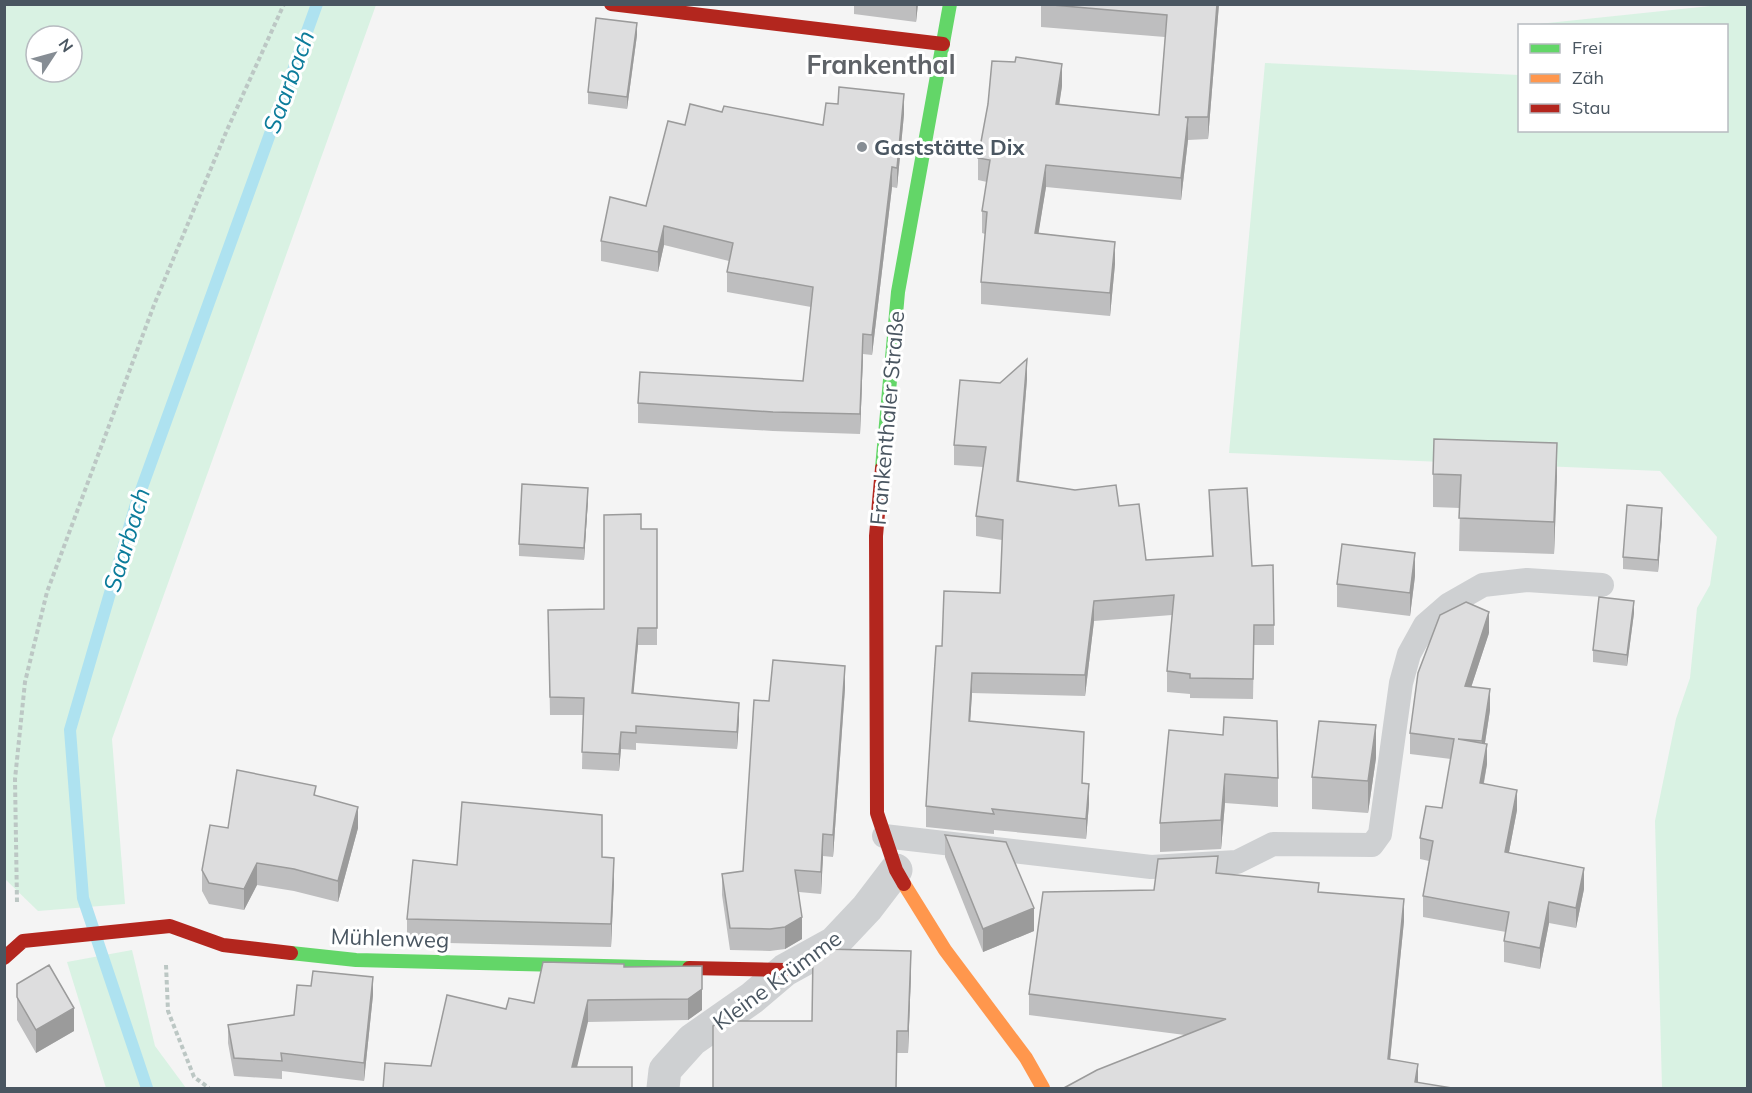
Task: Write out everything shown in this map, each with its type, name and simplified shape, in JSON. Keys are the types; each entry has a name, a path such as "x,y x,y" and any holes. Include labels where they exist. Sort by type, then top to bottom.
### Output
{"street":[{"path":"611,4 943,44"},
{"name":"Frankenthaler Straße","path":"950,4 898,292 876,536 877,813 896,870 945,950 1026,1058 1043,1089"},
{"name":"Kleine Krümme","path":"663,1089 665,1070 692,1040 752,998 785,970 834,943 867,908 896,870"},
{"name":"Mühlenweg","path":"23,941 170,926 223,945 356,960 785,970"},
{"path":"4,958 23,941"}],"lane":[{"path":"885,836 1151,867 1237,862 1273,844 1372,845 1380,834 1401,683 1409,654 1425,625 1448,605 1483,585 1527,580 1602,585"}],"path":[{"path":"23,941 17,902 15,779 25,682 47,592 154,305 227,130 284,4"},
{"path":"170,926 165,969 168,1011 194,1077 209,1089"}],"green space":[{"path":"4,5 376,5 112,739 125,904 38,911 5,879"},
{"path":"1747,5 1747,1088 1662,1088 1655,821 1676,719 1690,678 1697,608 1710,585 1717,537 1660,471 1229,453 1265,63 1518,75 1518,132 1728,132 1728,24 1539,24 1710,6"},
{"path":"132,950 155,1046 186,1088 106,1088 67,962"}],"building":[{"path":"1041,4 1217,4 1208,117 1185,117 1188,118 1181,178 1046,165 1035,233 1115,242 1110,293 981,282 987,212 982,211 990,160 978,158 988,104 992,61 1015,62 1016,57 1062,64 1056,104 1159,115 1167,15"},
{"path":"596,18 637,23 627,97 588,92"},
{"path":"839,87 904,94 897,168 892,167 872,335 863,334 860,414 773,412 638,403 640,372 803,381 813,287 727,272 733,243 664,226 658,252 601,241 610,197 646,206 668,121 685,125 690,104 722,112 724,106 823,125 826,103 838,104"},
{"path":"1027,359 1017,481 1075,490 1116,485 1119,506 1139,504 1146,560 1213,556 1209,490 1247,488 1252,566 1273,565 1274,625 1254,625 1253,679 1190,678 1190,674 1167,671 1174,595 1094,601 1085,675 972,673 969,721 1084,732 1082,783 1089,784 1086,819 992,809 994,814 926,806 936,646 942,646 944,591 1000,593 1003,520 976,516 986,447 954,445 960,380 1000,383"},
{"path":"1434,439 1557,443 1554,522 1459,518 1461,475 1433,474"},
{"path":"522,484 588,488 584,548 519,544"},
{"path":"1627,505 1662,508 1658,560 1623,557"},
{"path":"641,514 641,529 657,529 657,628 638,628 632,693 739,703 737,732 636,726 636,733 621,732 619,754 582,752 584,698 550,697 548,610 604,609 604,515"},
{"path":"1342,544 1415,553 1410,593 1337,584"},
{"path":"1599,597 1634,601 1627,655 1593,650"},
{"path":"1466,602 1489,612 1465,686 1490,689 1482,741 1458,739 1487,744 1480,783 1517,790 1505,852 1584,868 1576,908 1549,902 1540,948 1504,941 1509,912 1423,896 1433,841 1420,838 1426,806 1442,808 1454,739 1410,733 1418,673 1440,615"},
{"path":"773,660 845,666 833,835 823,834 821,872 795,870 802,917 785,927 730,928 722,874 743,871 754,700 769,701"},
{"path":"1224,717 1277,721 1278,778 1225,774 1221,820 1160,823 1169,730 1223,735"},
{"path":"1319,721 1376,725 1368,781 1312,777"},
{"path":"237,770 316,786 314,795 358,807 338,881 294,869 257,863 244,889 209,883 202,870 210,825 228,828"},
{"path":"462,802 602,815 602,857 614,858 611,924 407,919 413,860 457,865"},
{"path":"945,835 1006,842 1034,908 983,929"},
{"path":"1218,856 1216,873 1319,883 1318,892 1404,899 1388,1059 1418,1064 1415,1082 1458,1089 1062,1089 1097,1070 1226,1019 1029,994 1043,892 1154,890 1158,859"},
{"path":"823,949 911,951 908,1031 897,1031 896,1089 713,1089 713,1026 721,1021 812,1021 813,954"},
{"path":"543,962 624,964 624,967 702,966 702,989 688,999 588,1000 572,1067 632,1067 632,1089 383,1089 385,1063 431,1066 447,995 506,1009 509,998 534,1003"},
{"path":"49,965 74,1008 36,1030 17,997 17,984"},
{"path":"313,971 373,977 364,1063 281,1053 282,1061 234,1058 228,1025 294,1015 297,985 311,986"}],"waterway":[{"name":"Saarbach","path":"147,1088 83,898 70,730 136,504 317,4"}],"traffic: fast":[{"path":"882,468 898,292 950,4"},
{"path":"291,953 356,960 689,968"}],"traffic: slow":[{"path":"904,884 945,950 1026,1058 1043,1088"}],"traffic: jam":[{"path":"611,4 943,44"},
{"path":"882,468 876,536 877,813 896,870 904,884"},
{"path":"4,958 23,941 170,926 223,945 291,953"},
{"path":"689,968 785,970"}],"place":[{"name":"Gaststätte Dix","path":"862,147"}],"district":[{"name":"Frankenthal","path":"881,65"}]}
